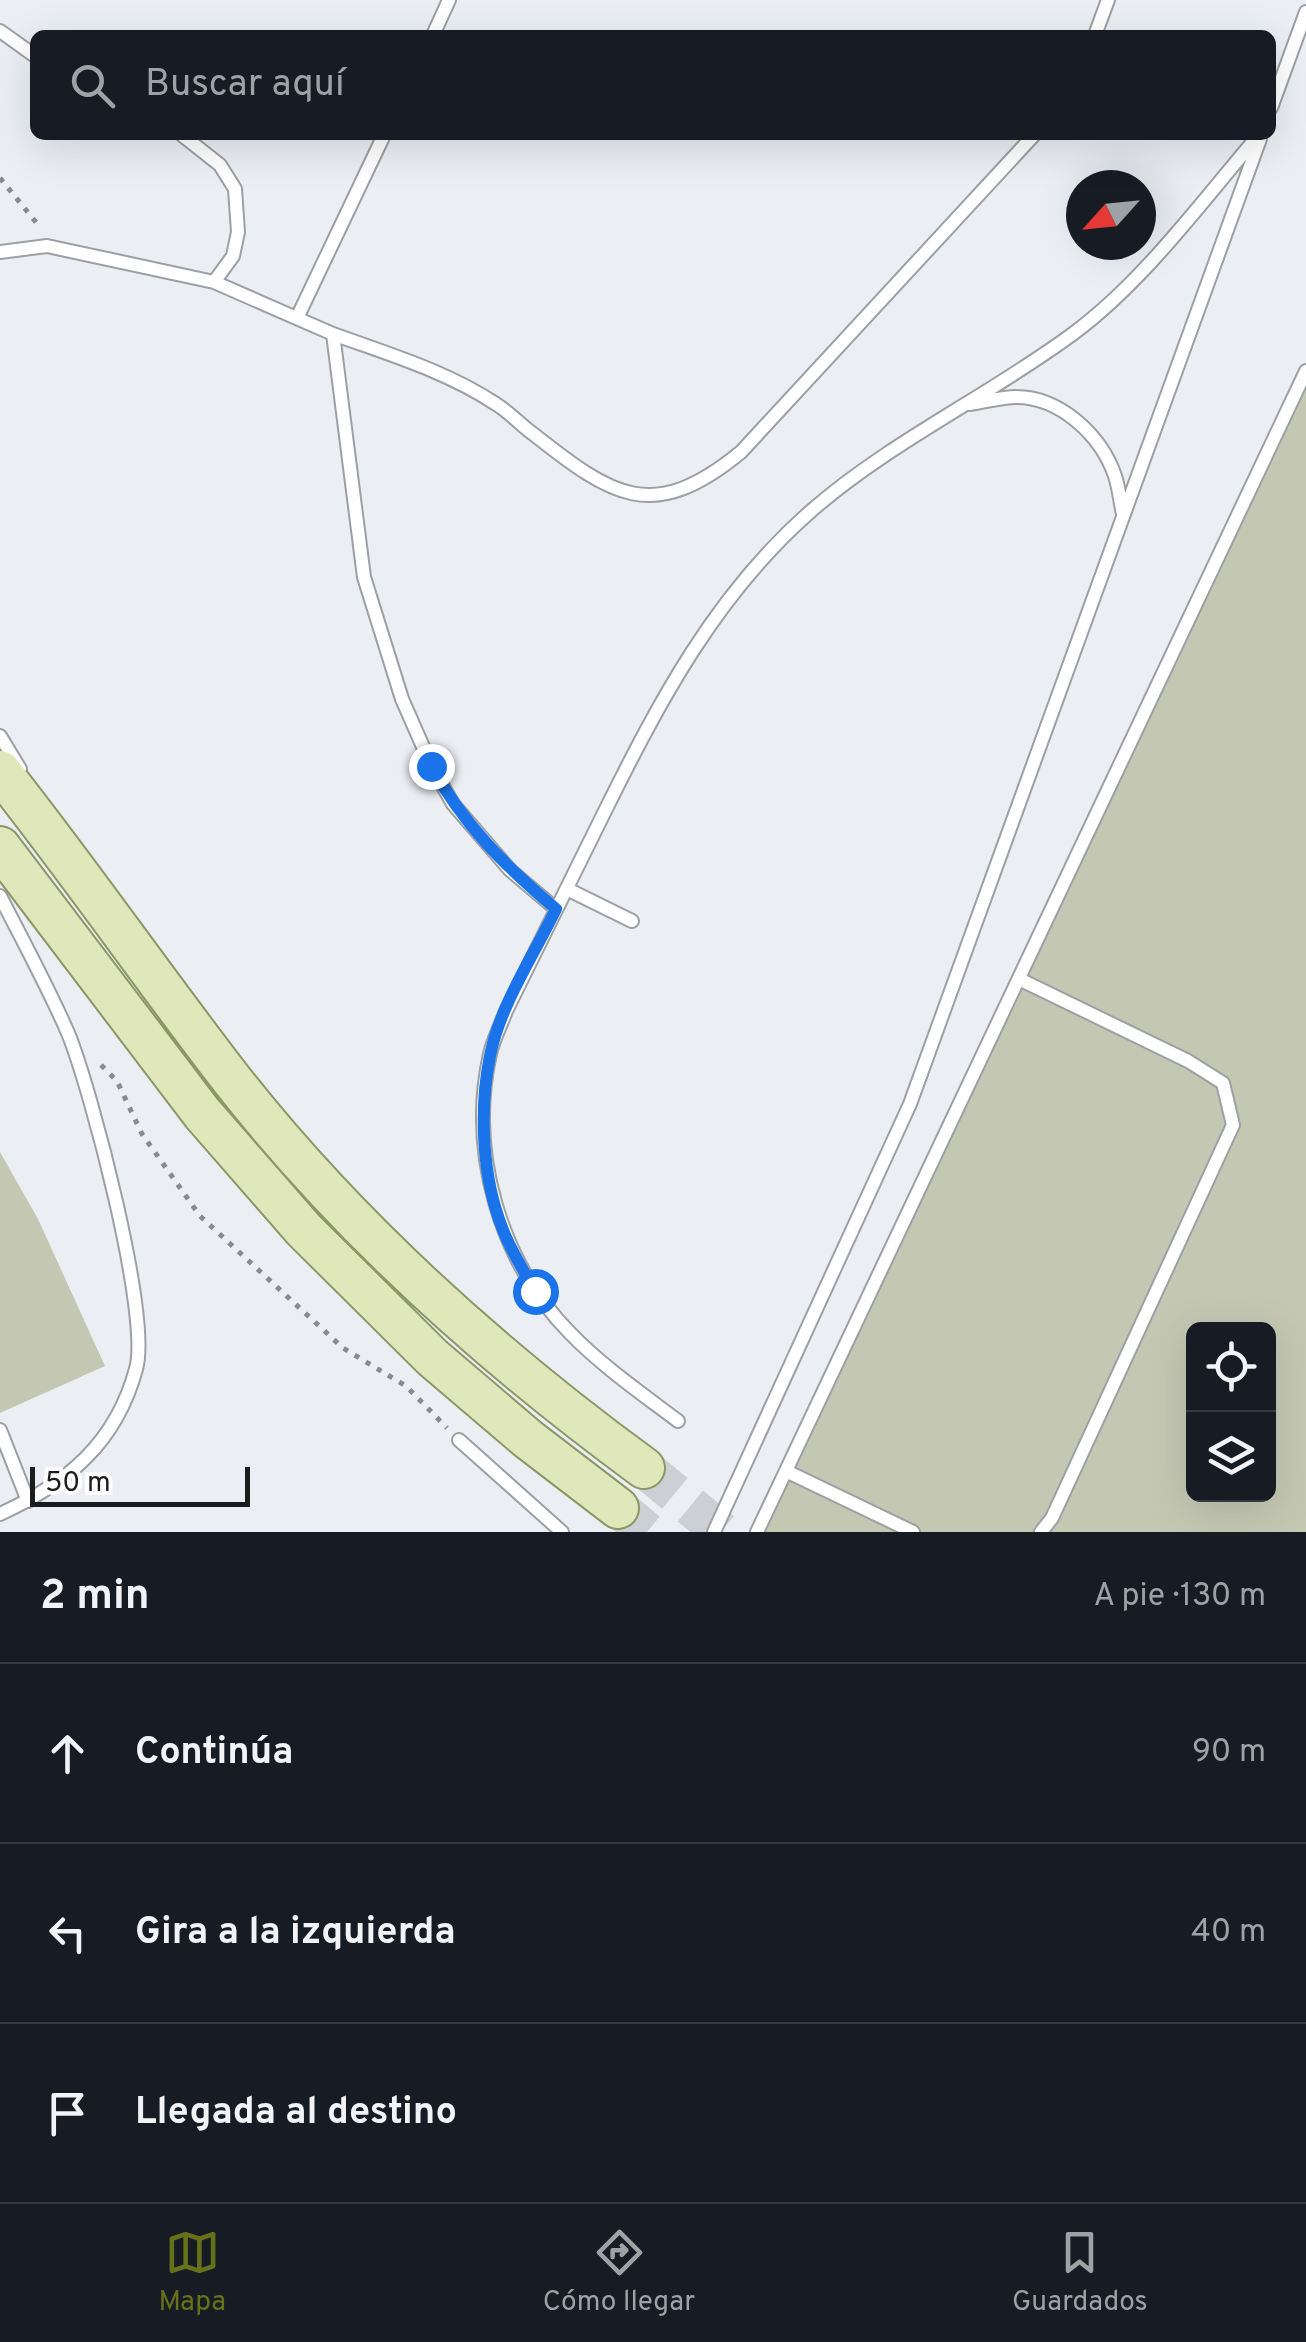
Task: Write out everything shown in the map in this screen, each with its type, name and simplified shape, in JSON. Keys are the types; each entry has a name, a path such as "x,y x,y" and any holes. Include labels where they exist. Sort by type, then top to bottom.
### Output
{"main road":[{"path":"0,771 76,867 234,1082 338,1200 466,1328 554,1402 644,1468"},
{"path":"0,847 202,1113 304,1230 433,1358 528,1439 618,1508"}],"lane":[{"path":"434,30 449,0"},
{"path":"1097,30 1108,0"},
{"path":"1276,94 1306,12"},
{"path":"0,32 30,53"},
{"path":"188,140 220,165 235,189 238,232 233,256 214,282"},
{"path":"297,318 382,140"},
{"path":"0,252 47,246 214,282 333,334 448,376 499,405 603,485 626,494 670,493 705,480 741,452 1029,140"},
{"path":"678,1420 569,1332 535,1291 502,1228 486,1164 485,1111 490,1055 506,1011 644,732 682,665 735,590 811,511 1075,332 1124,288 1256,140"},
{"path":"714,1532 910,1104 1258,140"},
{"path":"333,334 364,577 402,700 431,766 453,804 510,870 556,909"},
{"path":"757,1532 1306,371"},
{"path":"964,404 1016,397 1046,402 1073,417 1114,473 1124,516"},
{"path":"0,736 76,867"},
{"path":"567,888 632,920"},
{"path":"0,896 69,1036 126,1249 138,1365 121,1412 94,1452 28,1502 0,1514"},
{"path":"1019,979 1188,1061 1223,1083 1233,1125 1052,1518 1040,1532"},
{"path":"0,1430 28,1502"},
{"path":"459,1440 562,1532"},
{"path":"786,1471 913,1532"}],"path":[{"path":"0,178 36,220 47,246"},
{"path":"69,1036 117,1081 142,1134 200,1216 343,1348 406,1386 459,1440"}],"green space":[{"path":"1306,371 1306,1532 757,1532"},
{"path":"0,1152 38,1219 105,1366 0,1413"}],"tunnel":[{"path":"644,1468 722,1532"},
{"path":"618,1508 647,1532"}],"route":[{"path":"431,766 475,833 510,870 556,909 506,1011 490,1055 485,1111 486,1164 502,1228 535,1291"}]}
